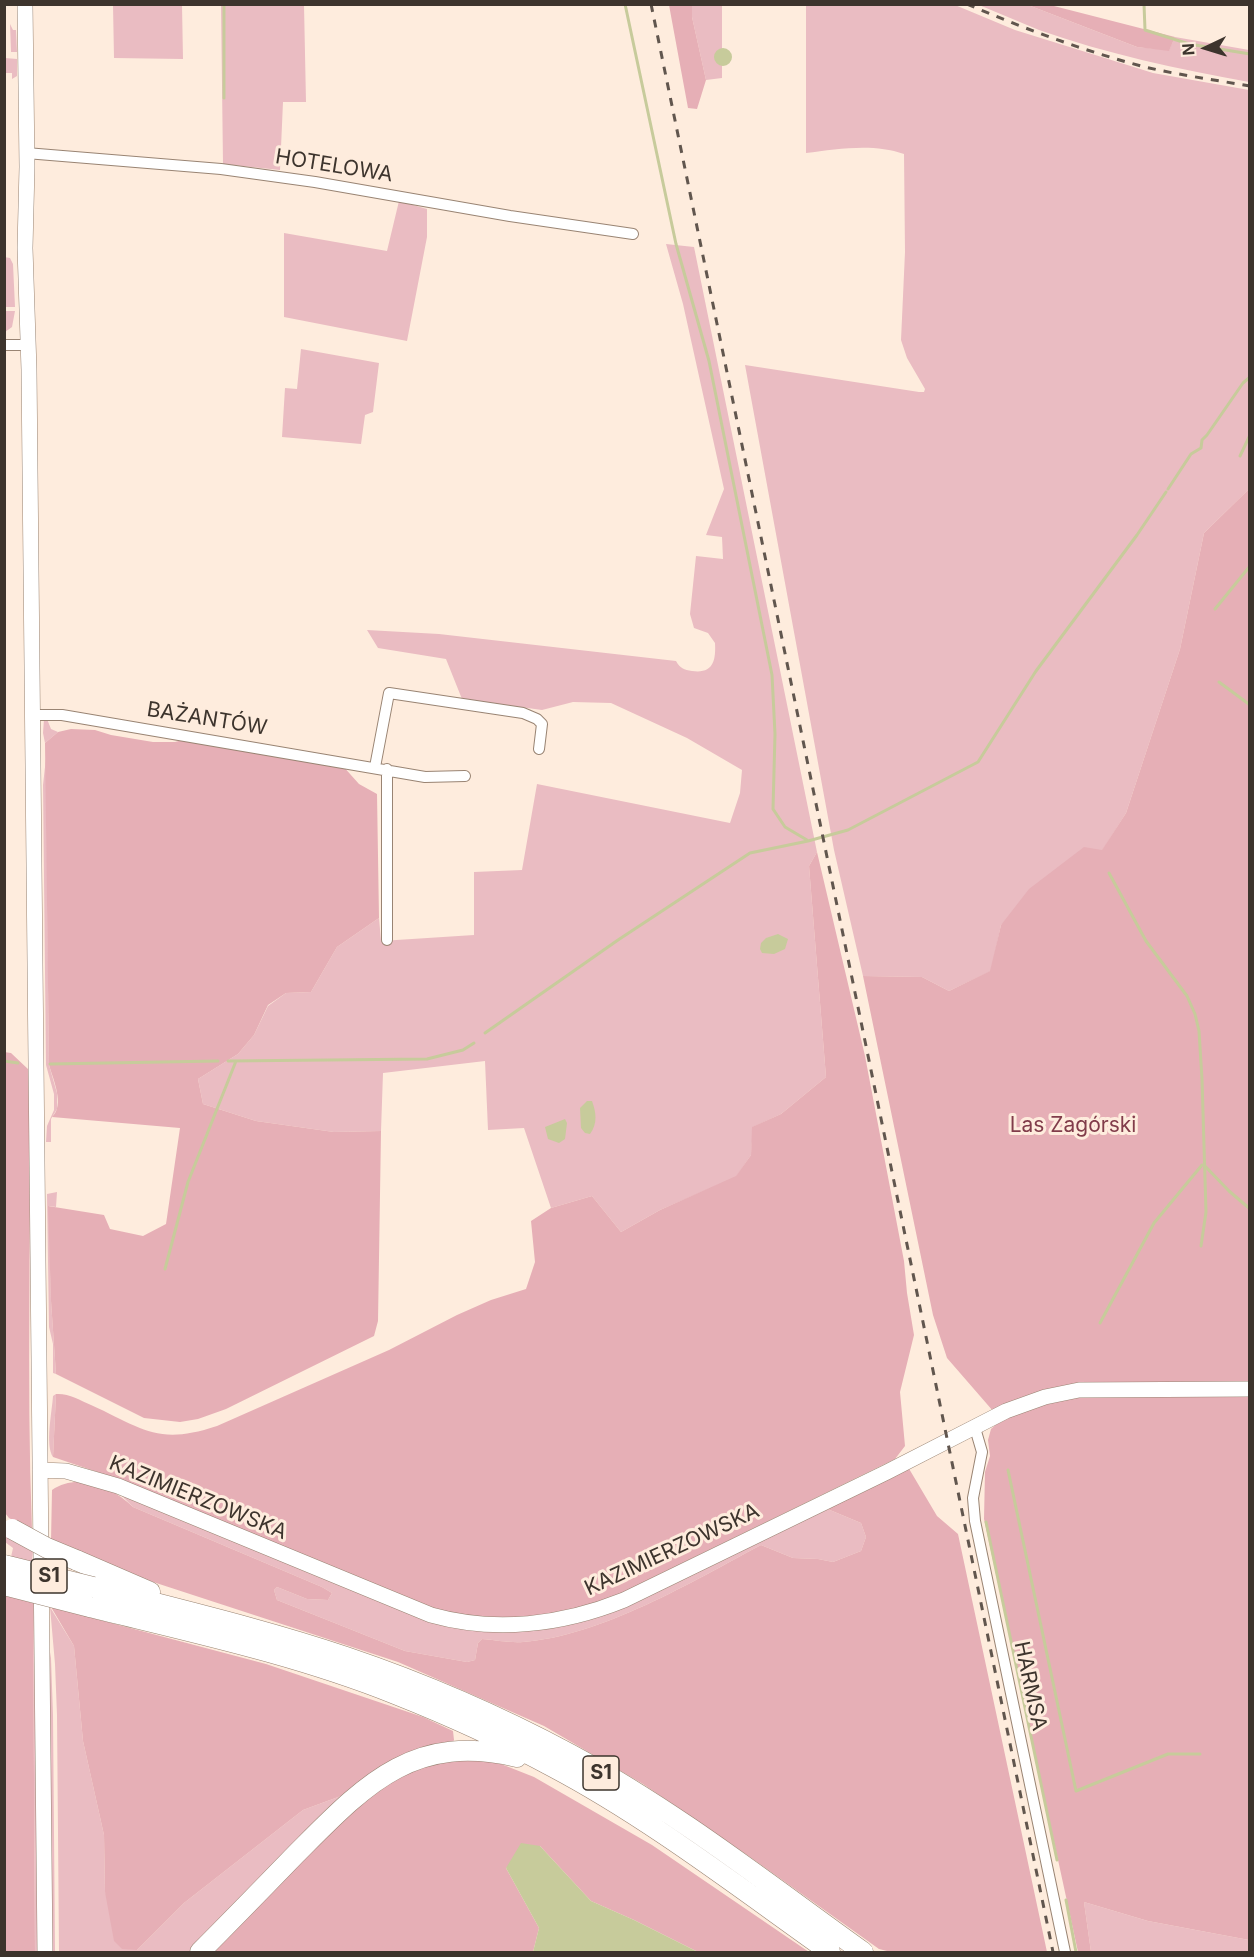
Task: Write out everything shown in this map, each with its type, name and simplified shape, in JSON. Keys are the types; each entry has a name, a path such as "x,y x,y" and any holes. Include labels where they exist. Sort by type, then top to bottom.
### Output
{"highway":[{"path":"8,1527 47,1548 144,1589 175,1608"},
{"name":"S1","path":"4,1565 175,1608 348,1657 457,1699 571,1755 672,1815 863,1953"},
{"name":"S1","path":"4,1586 185,1631 337,1673 394,1693 456,1719 552,1766 623,1808 830,1953"},
{"path":"200,1953 360,1791 398,1767 446,1752 474,1750 491,1751 552,1766"}],"street":[{"path":"25,4 25,222 45,1953"},
{"name":"HOTELOWA","path":"26,153 209,168 315,182 510,216 633,234"},
{"path":"4,345 27,345"},
{"path":"387,940 381,768 389,693 523,713 537,719 542,724 539,749"},
{"name":"BAŻANTÓW","path":"32,715 62,715 425,777 465,776"},
{"name":"KAZIMIERZOWSKA","path":"40,1470 66,1471 107,1482 431,1615 460,1622 509,1626 592,1612 624,1600 1006,1411 1045,1397 1079,1390 1250,1389"},
{"name":"HARMSA","path":"975,1428 982,1452 973,1498 975,1521 1065,1953"}],"shaded area":[{"path":"113,5 182,5 183,59 114,58"},
{"path":"221,5 304,5 306,102 283,102 280,170 223,164"},
{"path":"692,5 722,5 722,78 706,80 692,17"},
{"path":"806,5 955,5 1015,30 1153,73 1249,90 1249,489 1204,533 1180,649 1126,813 1102,851 1001,925 991,971 949,991 922,977 863,976 834,850 745,365 919,392 924,392 925,389 907,358 901,340 905,252 904,154 868,148 806,153"},
{"path":"979,5 1028,5 1137,47 1169,50 1175,37 1249,50 1249,82 1117,54 1039,30"},
{"path":"10,24 13,30 16,30 17,52 11,52"},
{"path":"723,48 729,51 732,57 729,63 723,66 717,63 714,57 717,51"},
{"path":"5,58 17,59 17,76 12,79 12,73 5,73"},
{"path":"399,201 427,209 427,237 407,341 284,317 284,233 387,251"},
{"path":"666,244 694,247 817,852 809,866 826,1077 781,1114 753,1127 751,1155 736,1177 660,1210 621,1232 592,1196 551,1208 524,1128 488,1130 485,1061 383,1073 381,1131 334,1132 256,1121 203,1104 198,1079 238,1054 254,1035 268,1006 286,993 311,992 337,947 379,918 381,941 474,935 474,872 522,870 537,784 730,823 740,793 742,770 687,738 611,703 573,702 542,710 462,699 446,659 378,648 367,630 439,634 676,661 683,668 692,671 705,670 712,665 715,643 708,633 694,628 690,614 696,556 723,559 722,537 706,535 724,489 683,304"},
{"path":"4,257 10,258 13,264 15,307 5,307"},
{"path":"4,311 15,311 12,327 5,332"},
{"path":"301,349 379,363 373,412 365,415 361,444 282,437 285,388 297,389"},
{"path":"44,719 47,719 51,729 58,732 45,743 43,733"},
{"path":"46,758 49,1065 57,1093 57,1109 51,1119 51,1142 46,1142 47,1126 54,1110 54,1094 46,1065 43,785"},
{"path":"778,934 788,939 785,949 774,954 762,953 761,943 766,938"},
{"path":"587,1101 592,1101 595,1113 595,1122 590,1134 585,1133 581,1128 580,1108"},
{"path":"565,1119 567,1123 565,1139 559,1143 548,1139 545,1127"},
{"path":"57,1192 56,1207 49,1206 51,1301 56,1374 53,1373 53,1344 49,1327 47,1194"},
{"path":"56,1394 53,1457 49,1445 53,1396"},
{"path":"121,1495 471,1630 491,1632 522,1631 825,1508 861,1523 866,1537 861,1551 833,1562 793,1558 761,1545 645,1605 583,1630 553,1638 523,1642 482,1639 478,1643 475,1660 467,1662 405,1651 277,1600 274,1590 277,1587 307,1599 328,1600 332,1593 133,1507"},
{"path":"4,1534 33,1551 32,1562 11,1557 13,1548 5,1542"},
{"path":"33,1603 35,1604 39,1952 35,1952"},
{"path":"50,1607 74,1646 83,1741 104,1835 105,1892 137,1950 184,1903 303,1810 349,1793 191,1952 59,1952 57,1715"},
{"path":"47,1634 51,1658 53,1715 55,1952 50,1952"},
{"path":"521,1843 540,1846 591,1901 698,1952 533,1952 539,1928 506,1868"},
{"path":"1084,1902 1148,1921 1249,1940 1249,1952 1091,1952"}],"green space":[{"path":"669,5 692,5 692,17 706,80 697,109 688,108"},
{"path":"1028,5 1050,5 1175,37 1169,51 1137,47"},
{"name":"Las Zagórski","path":"1249,489 1249,1382 1147,1382 993,1411 947,1358 933,1315 863,976 922,977 949,991 990,971 1001,925 1029,889 1084,847 1102,850 1126,813 1180,649 1204,533"},
{"path":"71,729 95,730 153,742 175,742 186,739 342,765 359,784 377,794 379,918 337,947 311,992 286,993 268,1005 254,1035 238,1054 198,1079 203,1104 256,1121 334,1132 381,1131 378,1321 374,1336 226,1409 198,1419 180,1422 144,1418 56,1374 48,1206 104,1215 110,1229 143,1236 166,1224 180,1128 52,1117 58,1106 58,1099 49,1065 45,743 58,732"},
{"path":"817,852 865,1056 904,1261 914,1335 900,1392 905,1446 895,1459 605,1601 577,1610 513,1619 450,1614 408,1600 115,1478 53,1457 56,1394 74,1397 151,1432 179,1434 217,1426 389,1350 457,1315 491,1300 526,1289 535,1262 531,1221 551,1208 592,1196 621,1232 660,1210 736,1176 751,1155 752,1127 781,1114 826,1077 809,866"},
{"path":"4,1052 11,1053 29,1070 29,1415 32,1530 9,1518 5,1513"},
{"path":"1249,1396 1249,1940 1148,1921 1084,1902 1091,1952 1078,1952 984,1519 985,1472 990,1456 988,1440 991,1429 1000,1421 1033,1407 1081,1397"},
{"path":"908,1467 937,1516 958,1534 1047,1952 891,1952 879,1949 643,1784 544,1726 398,1662 147,1580 51,1541 52,1490 72,1482 94,1484 115,1493 133,1507 332,1593 328,1600 307,1599 277,1587 274,1590 277,1600 405,1651 467,1662 475,1660 478,1643 482,1639 523,1642 553,1638 583,1630 645,1605 761,1545 793,1558 833,1562 861,1551 866,1537 861,1523 825,1508"},
{"path":"5,1595 33,1603 35,1952 5,1952"},
{"path":"51,1607 266,1664 423,1717 453,1731 454,1740 451,1745 349,1793 303,1810 184,1903 137,1950 122,1949 114,1941 105,1892 104,1835 83,1741 74,1646"},
{"path":"468,1758 496,1762 534,1777 652,1845 809,1952 698,1952 591,1901 540,1846 506,1868 539,1928 533,1952 208,1952 366,1795 415,1767"}],"waterway":[{"path":"224,4 224,98"},
{"path":"625,4 676,244 709,361 772,675 775,734 773,809 785,827 807,840"},
{"path":"1144,4 1145,30 1189,44 1250,54"},
{"path":"1168,489 1191,454 1201,448 1202,440 1243,383 1250,377"},
{"path":"1240,456 1250,435"},
{"path":"485,1033 618,940 750,853 848,830 978,762 1036,671 1137,535 1166,492"},
{"path":"1215,609 1250,566"},
{"path":"1219,682 1250,705"},
{"path":"1109,873 1146,941 1187,996 1195,1014 1199,1031 1202,1079 1206,1212 1201,1246"},
{"path":"228,1061 427,1059 463,1050 474,1043"},
{"path":"4,1061 18,1063"},
{"path":"50,1064 218,1061"},
{"path":"165,1269 188,1182 236,1061"},
{"path":"1100,1323 1154,1223 1202,1165"},
{"path":"1204,1165 1250,1209"},
{"path":"1008,1470 1076,1791 1168,1754 1200,1754"},
{"path":"986,1522 1057,1860"},
{"path":"1066,1900 1076,1952"}],"railway":[{"path":"651,4 1053,1952"},
{"path":"967,4 1055,39 1122,61 1250,86"}]}
